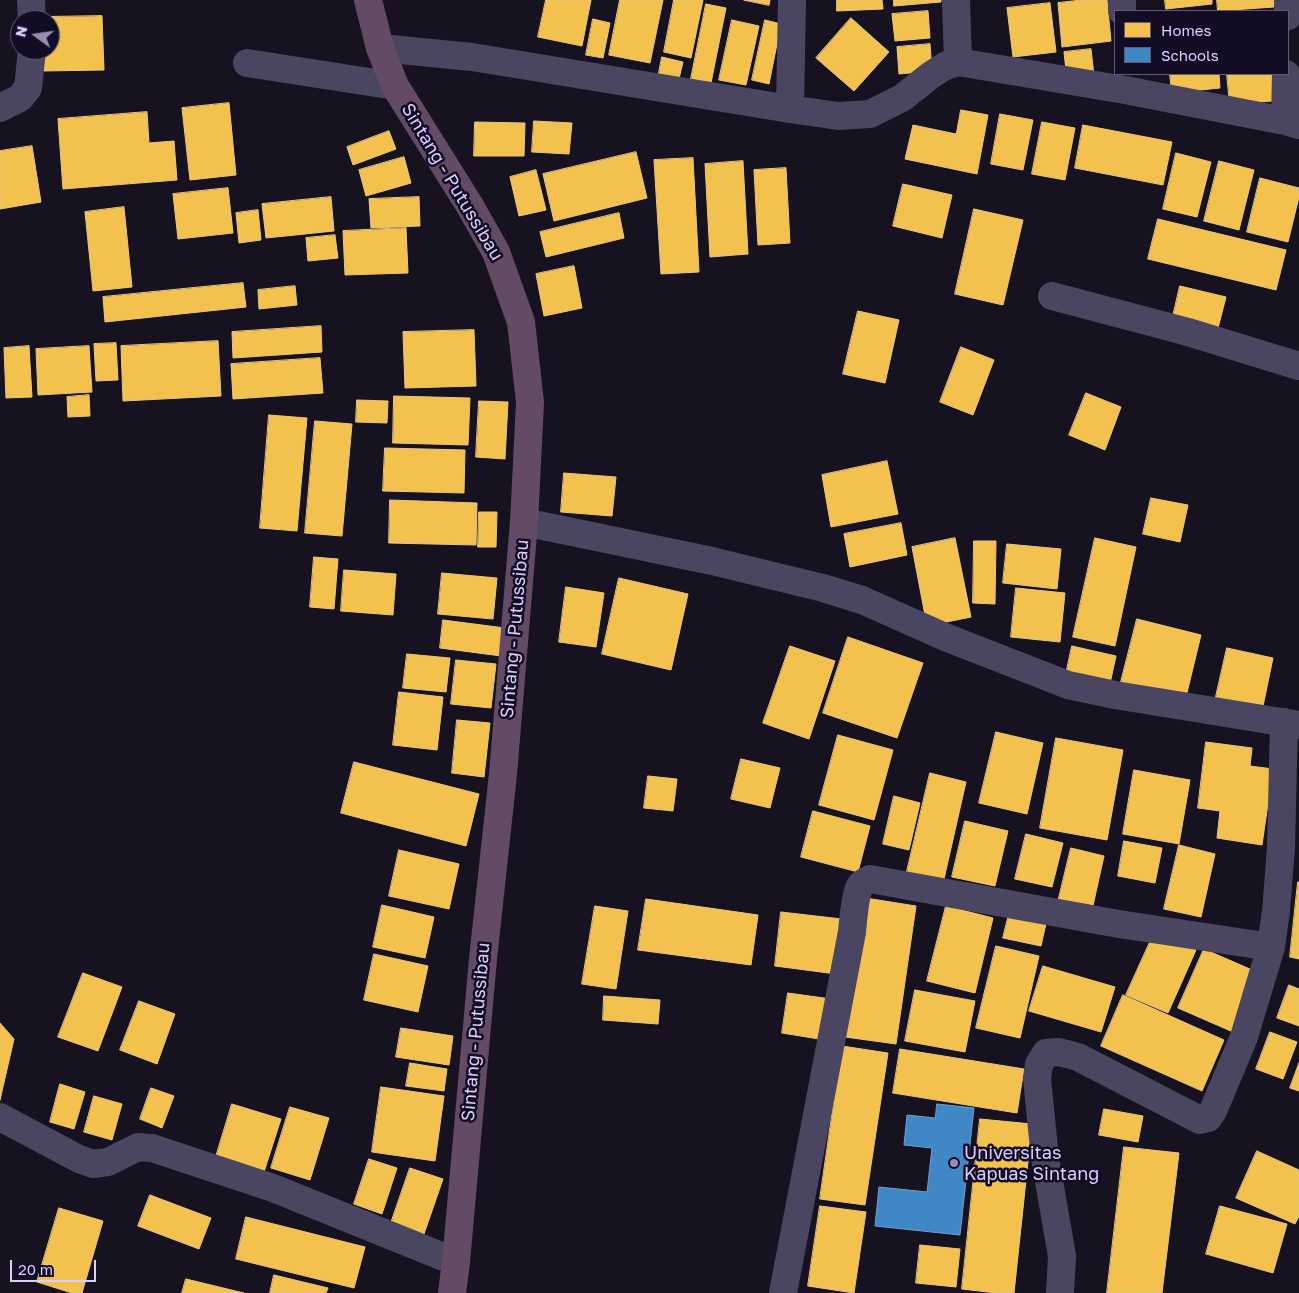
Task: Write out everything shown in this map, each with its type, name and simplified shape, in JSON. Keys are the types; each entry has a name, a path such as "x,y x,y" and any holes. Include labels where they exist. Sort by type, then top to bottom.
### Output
{"highway":[{"name":"Sintang - Putussibau","path":"368,0 380,48 395,86 496,252 521,322 530,402 524,522 503,774 482,959 452,1293"}],"street":[{"path":"790,109 792,0"},
{"path":"956,0 958,62"},
{"path":"380,48 472,57 838,116 870,114 902,98 945,66 958,62 1125,82 1292,123 1286,75"},
{"path":"0,108 20,98 28,88 31,60"},
{"path":"247,63 395,86"},
{"path":"1052,296 1188,332 1298,364"},
{"path":"524,522 712,561 823,588 862,600 945,638 1068,685 1115,695 1292,724 1276,911 1271,947 1244,1037 1213,1111 1208,1118 1200,1120 1193,1117 1078,1057 1059,1052 1046,1053 1039,1064 1038,1079 1045,1158 1062,1256 1060,1293"},
{"path":"783,1293 852,932 857,893 860,885 864,882 870,879 1119,924 1271,947"},
{"path":"0,1118 79,1159 93,1164 108,1162 138,1147 152,1148 273,1188 456,1262"}],"building: Homes":[{"path":"546,0 591,0 582,46 538,37"},
{"path":"620,0 663,0 650,63 609,55"},
{"path":"674,0 703,0 691,58 664,52"},
{"path":"744,0 770,0 769,5"},
{"path":"837,0 882,0 883,9 837,11"},
{"path":"894,0 941,0 941,2 894,6"},
{"path":"1082,0 1107,0 1111,41 1062,47 1058,3"},
{"path":"1165,0 1212,0 1212,4 1166,9"},
{"path":"1217,0 1274,0 1274,7 1218,10"},
{"path":"1050,3 1056,52 1013,57 1007,8"},
{"path":"706,4 726,8 711,83 691,79"},
{"path":"928,11 930,38 895,41 892,14"},
{"path":"102,16 104,70 44,71 44,60 60,60 60,17"},
{"path":"851,18 889,52 854,91 816,58"},
{"path":"593,19 610,23 603,58 586,55"},
{"path":"732,20 759,26 746,85 719,80"},
{"path":"765,20 781,24 769,84 752,80"},
{"path":"930,44 932,71 899,74 897,47"},
{"path":"1091,49 1094,76 1067,80 1064,52"},
{"path":"662,57 683,62 678,83 658,78"},
{"path":"1170,75 1219,75 1220,88 1172,93"},
{"path":"1227,75 1279,75 1282,100 1230,105"},
{"path":"229,103 236,175 190,180 182,108"},
{"path":"961,110 988,115 977,174 905,159 913,125 956,134"},
{"path":"147,112 149,143 174,141 177,180 63,189 58,119"},
{"path":"1000,114 1033,120 1023,170 991,164"},
{"path":"534,121 572,123 569,154 532,152"},
{"path":"475,122 525,123 524,156 474,156"},
{"path":"1042,122 1075,128 1065,180 1032,174"},
{"path":"1083,125 1172,142 1163,185 1075,168"},
{"path":"389,131 396,149 353,165 347,147"},
{"path":"32,146 41,202 0,209 0,151"},
{"path":"636,152 647,198 554,221 543,174"},
{"path":"1176,153 1211,162 1197,217 1163,209"},
{"path":"404,157 411,183 366,196 359,170"},
{"path":"693,158 699,272 661,274 654,160"},
{"path":"743,161 748,254 710,257 705,164"},
{"path":"1219,161 1254,170 1239,230 1204,221"},
{"path":"786,168 790,243 758,245 754,170"},
{"path":"536,170 546,210 519,216 510,177"},
{"path":"1260,178 1299,188 1299,197 1288,242 1247,232"},
{"path":"903,184 952,195 942,238 893,226"},
{"path":"228,188 233,233 178,239 173,194"},
{"path":"331,197 334,231 266,238 262,204"},
{"path":"419,197 420,226 371,228 369,199"},
{"path":"124,207 132,287 93,291 85,212"},
{"path":"974,209 1023,220 1003,305 955,294"},
{"path":"258,210 261,240 239,243 236,213"},
{"path":"619,213 624,238 546,257 540,232"},
{"path":"1158,219 1286,250 1276,290 1148,259"},
{"path":"406,228 408,273 345,275 343,231"},
{"path":"335,235 338,258 308,261 306,238"},
{"path":"574,266 582,308 544,316 536,274"},
{"path":"243,283 246,307 105,322 103,297"},
{"path":"295,286 297,305 259,309 258,290"},
{"path":"1180,286 1226,297 1216,336 1171,325"},
{"path":"858,311 899,320 885,383 843,374"},
{"path":"321,326 322,352 233,358 232,332"},
{"path":"474,330 476,386 405,388 403,332"},
{"path":"218,341 221,396 123,401 121,346"},
{"path":"116,343 118,380 96,381 94,344"},
{"path":"29,346 32,397 6,398 4,348"},
{"path":"89,346 92,392 38,395 36,349"},
{"path":"961,347 994,360 973,415 940,402"},
{"path":"320,358 323,393 233,399 231,364"},
{"path":"1086,393 1121,407 1105,450 1069,435"},
{"path":"89,395 90,416 68,417 67,397"},
{"path":"394,396 470,398 468,445 393,443"},
{"path":"357,400 388,401 387,423 356,422"},
{"path":"479,401 508,402 505,459 476,457"},
{"path":"269,415 307,418 297,531 260,528"},
{"path":"315,421 352,424 342,536 305,533"},
{"path":"385,448 465,450 464,493 383,491"},
{"path":"887,461 898,514 831,527 822,475"},
{"path":"564,473 616,477 612,516 561,512"},
{"path":"1151,498 1188,505 1180,542 1143,534"},
{"path":"390,500 477,503 476,545 389,543"},
{"path":"479,512 497,512 496,547 478,547"},
{"path":"901,523 907,555 850,567 844,534"},
{"path":"955,538 971,617 927,626 912,547"},
{"path":"1095,538 1136,547 1115,646 1073,637"},
{"path":"974,541 996,541 995,604 973,603"},
{"path":"1007,544 1061,549 1057,589 1003,583"},
{"path":"314,557 338,559 334,609 310,607"},
{"path":"344,570 396,574 393,615 341,611"},
{"path":"442,573 497,578 493,619 438,614"},
{"path":"619,578 688,594 671,670 602,654"},
{"path":"566,587 604,593 596,647 559,642"},
{"path":"1016,588 1065,593 1060,642 1011,637"},
{"path":"1137,619 1201,635 1185,701 1120,686"},
{"path":"443,620 505,628 501,656 440,648"},
{"path":"848,637 923,663 897,738 823,713"},
{"path":"790,646 835,661 809,739 763,723"},
{"path":"1072,646 1116,656 1109,688 1065,679"},
{"path":"1227,648 1273,658 1262,711 1215,701"},
{"path":"407,654 450,658 446,692 403,688"},
{"path":"456,660 496,664 491,708 451,704"},
{"path":"399,692 443,697 437,750 393,745"},
{"path":"457,720 490,723 484,777 452,773"},
{"path":"996,732 1043,743 1027,814 979,803"},
{"path":"838,735 893,750 874,820 819,805"},
{"path":"1056,738 1123,750 1107,840 1040,828"},
{"path":"1206,742 1252,748 1250,766 1273,769 1262,845 1217,838 1220,811 1198,808"},
{"path":"741,759 780,768 770,808 731,799"},
{"path":"354,762 479,794 466,846 341,813"},
{"path":"1134,770 1190,780 1179,844 1123,834"},
{"path":"930,773 966,782 942,888 905,880"},
{"path":"648,776 677,779 673,811 644,808"},
{"path":"894,796 920,803 909,850 883,844"},
{"path":"813,811 870,826 858,872 801,857"},
{"path":"965,821 1008,831 995,886 952,877"},
{"path":"1026,834 1063,843 1052,887 1015,879"},
{"path":"1124,841 1162,848 1155,883 1118,876"},
{"path":"1179,845 1215,854 1201,917 1164,909"},
{"path":"1071,848 1104,856 1092,910 1058,902"},
{"path":"399,850 459,864 449,909 389,896"},
{"path":"1299,882 1299,959 1290,957"},
{"path":"859,897 916,906 896,1044 838,1036"},
{"path":"646,899 758,915 751,965 638,950"},
{"path":"382,905 434,917 425,958 373,947"},
{"path":"595,906 628,911 616,989 582,984"},
{"path":"946,906 993,918 975,993 927,981"},
{"path":"1010,910 1047,919 1041,946 1003,938"},
{"path":"781,912 842,919 836,974 775,966"},
{"path":"1155,931 1196,950 1168,1013 1126,995"},
{"path":"996,946 1039,956 1020,1038 976,1028"},
{"path":"1204,949 1259,973 1233,1032 1178,1008"},
{"path":"374,954 428,966 418,1012 364,1000"},
{"path":"1043,966 1115,987 1101,1032 1029,1011"},
{"path":"83,973 122,987 98,1051 58,1037"},
{"path":"1289,985 1299,989 1299,1026 1277,1018"},
{"path":"915,990 975,1001 965,1052 905,1041"},
{"path":"788,993 831,999 825,1040 782,1033"},
{"path":"1123,995 1224,1040 1202,1091 1101,1046"},
{"path":"604,996 660,1000 658,1024 603,1020"},
{"path":"139,1001 175,1014 157,1064 120,1050"},
{"path":"0,1023 14,1039 0,1100"},
{"path":"401,1028 453,1036 449,1065 396,1057"},
{"path":"1270,1032 1297,1042 1283,1079 1256,1069"},
{"path":"842,1046 888,1053 865,1205 820,1199"},
{"path":"900,1049 1024,1069 1017,1113 893,1093"},
{"path":"410,1063 447,1069 444,1091 406,1086"},
{"path":"1299,1063 1299,1091 1290,1088"},
{"path":"60,1084 85,1092 74,1129 50,1122"},
{"path":"381,1087 444,1096 435,1161 372,1152"},
{"path":"151,1088 174,1096 162,1128 140,1119"},
{"path":"94,1096 122,1104 112,1140 84,1132"},
{"path":"232,1104 281,1119 263,1175 215,1160"},
{"path":"290,1107 329,1118 310,1180 271,1168"},
{"path":"1104,1109 1143,1116 1138,1142 1099,1135"},
{"path":"980,1119 1032,1124 1014,1293 962,1289"},
{"path":"1124,1147 1179,1153 1162,1293 1107,1293"},
{"path":"1257,1151 1299,1170 1299,1216 1295,1224 1236,1198"},
{"path":"369,1159 397,1168 382,1214 354,1204"},
{"path":"410,1168 443,1179 424,1234 391,1223"},
{"path":"150,1195 211,1218 199,1249 138,1226"},
{"path":"820,1206 866,1212 854,1293 808,1286"},
{"path":"1220,1206 1287,1224 1273,1273 1206,1254"},
{"path":"59,1208 103,1221 82,1293 72,1293 37,1282"},
{"path":"246,1217 365,1247 354,1288 236,1259"},
{"path":"920,1245 960,1249 956,1287 916,1283"},
{"path":"274,1275 328,1288 326,1293 270,1293"},
{"path":"186,1279 244,1293 182,1293"}],"building: Schools":[{"path":"937,1104 974,1108 960,1235 875,1226 879,1187 927,1192 932,1148 904,1145 907,1115 935,1118"}],"place":[{"name":"Universitas Kapuas Sintang","path":"954,1163"}]}
